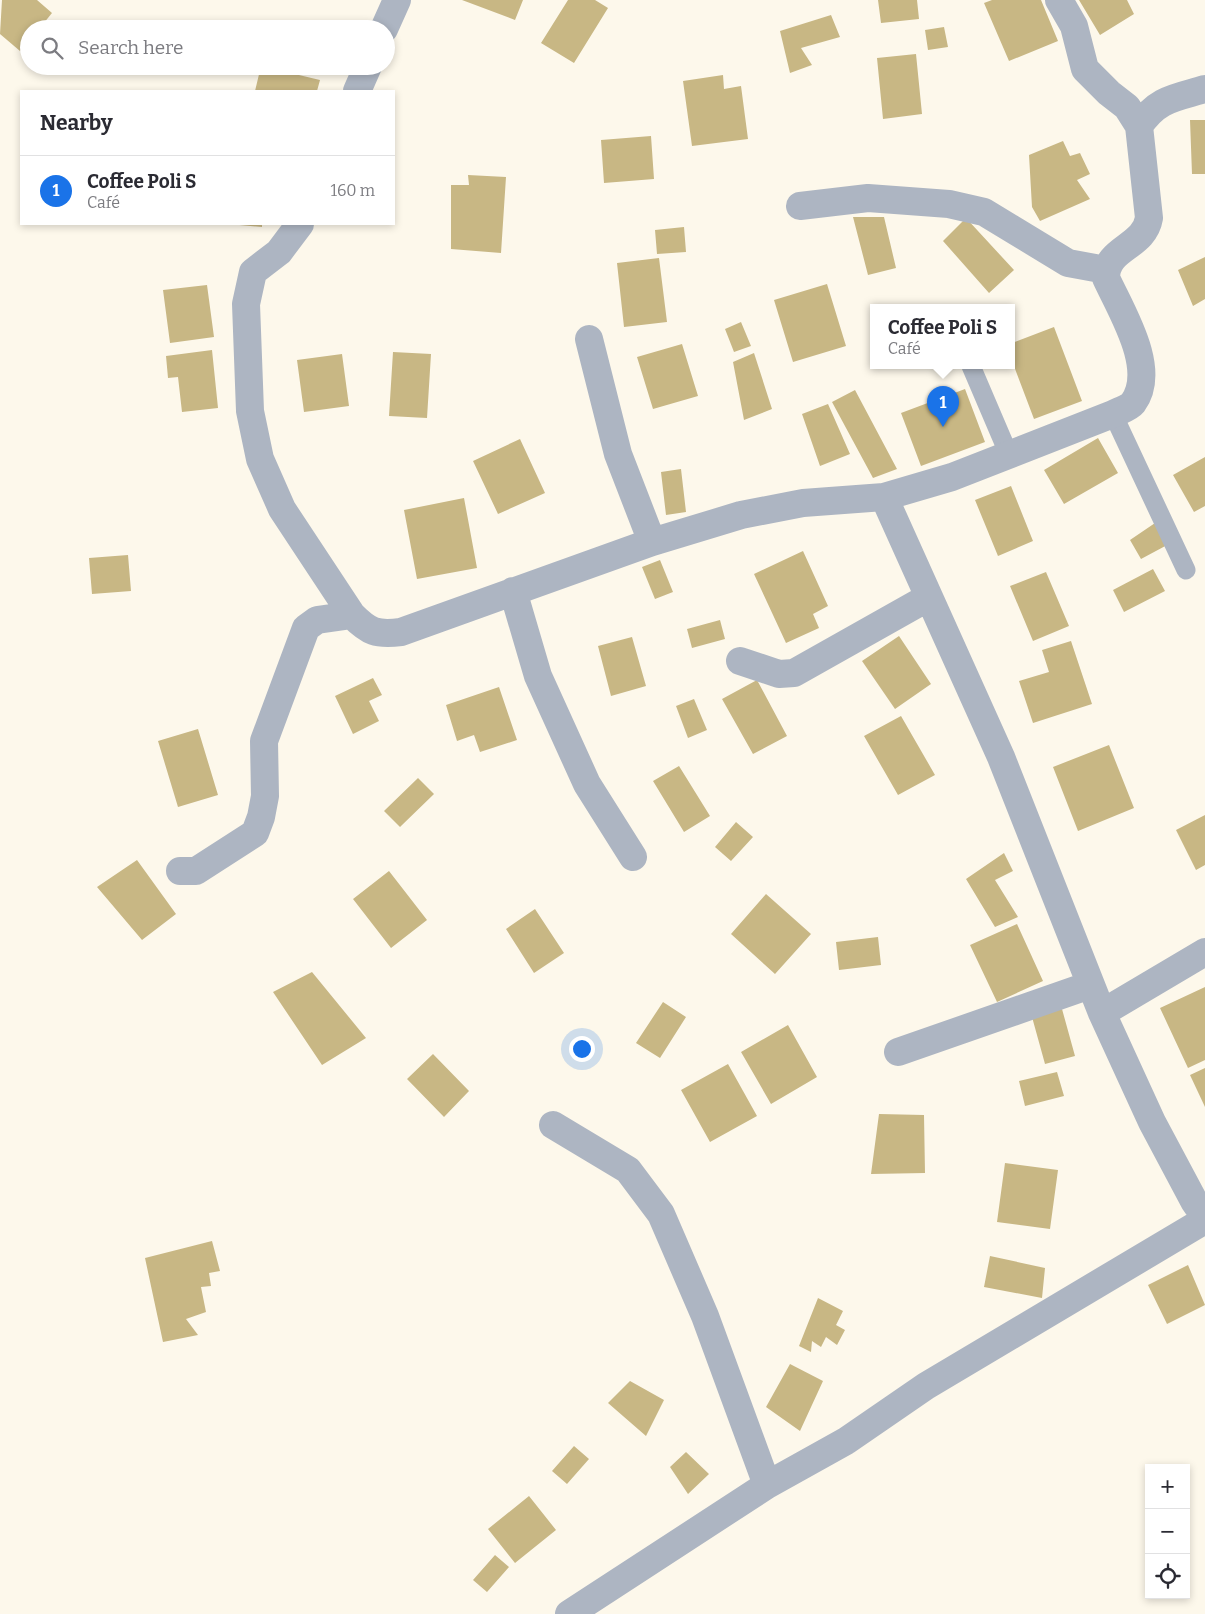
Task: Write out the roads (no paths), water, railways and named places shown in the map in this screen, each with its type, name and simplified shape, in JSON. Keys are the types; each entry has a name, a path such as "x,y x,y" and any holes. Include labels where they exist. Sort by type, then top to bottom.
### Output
{"street":[{"path":"388,20 397,0"},
{"path":"299,225 279,252 253,272 246,304 250,411 260,459 282,509 352,615 365,628 382,634 400,632 652,542 741,515 803,503 884,497 952,477 1113,414 1132,404 1142,385 1142,363 1106,278 1109,261 1142,237 1148,228 1149,218 1139,126 1127,107 1109,93 1086,69 1074,26 1059,0"},
{"path":"357,90 364,75"},
{"path":"1139,126 1149,111 1163,101 1205,89"},
{"path":"800,206 868,198 949,204 984,212 1068,263 1106,270"},
{"path":"589,339 618,454 652,542"},
{"path":"568,1614 767,1485 846,1441 926,1386 1205,1218 1152,1122 1102,1013 1001,757 884,497"},
{"path":"513,591 538,676 587,784 633,857"},
{"path":"740,661 778,674 794,673 929,598"},
{"path":"180,871 196,871 255,833 261,817 265,796 264,741 306,628 317,620 352,615"},
{"path":"1102,1013 1205,952"},
{"path":"898,1052 1090,985"},
{"path":"554,1125 628,1170 661,1214 705,1316 767,1485"}],"lane":[{"path":"972,369 1009,455"},
{"path":"1113,414 1186,570"}],"place":[{"name":"Coffee Poli S","path":"943,427"}]}
